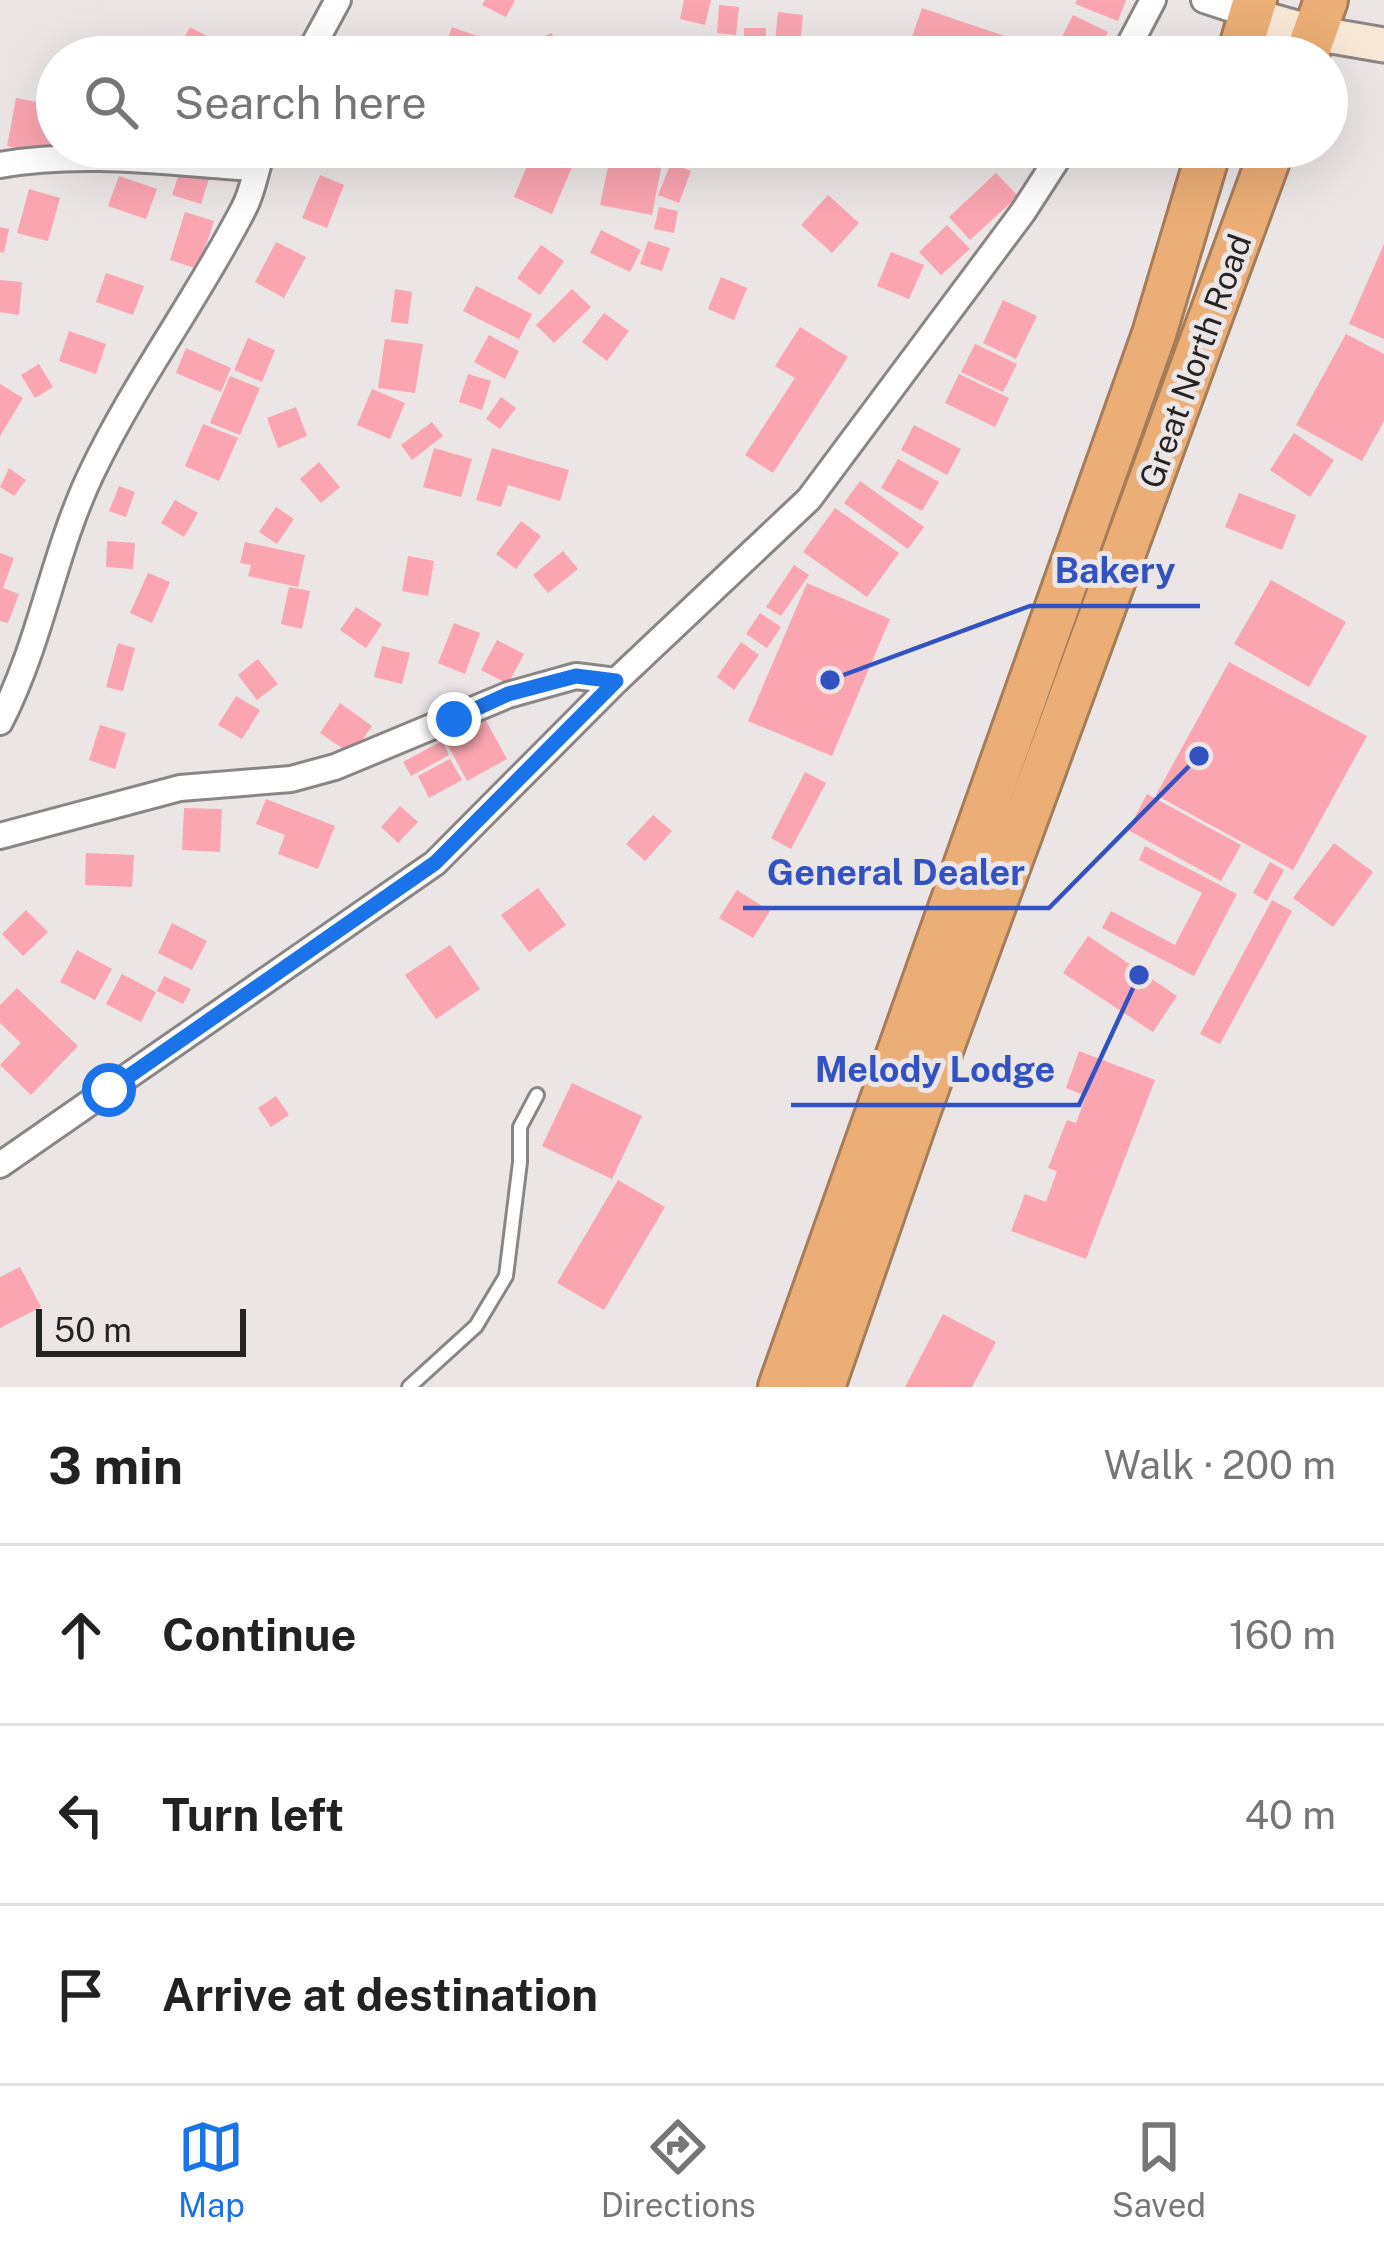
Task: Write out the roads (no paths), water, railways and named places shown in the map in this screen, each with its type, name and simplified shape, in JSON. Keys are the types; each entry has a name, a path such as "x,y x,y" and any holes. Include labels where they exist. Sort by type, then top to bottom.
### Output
{"highway":[{"path":"1244,36 1253,7"},
{"name":"Great North Road","path":"779,1387 1154,334 1204,168"},
{"name":"Great North Road","path":"823,1387 1265,168"}],"main road":[{"path":"1253,7 1315,30"},
{"path":"1348,37 1384,45"}],"street":[{"path":"319,36 338,0"},
{"path":"1134,36 1153,0"},
{"path":"1204,0 1253,7"},
{"path":"0,165 36,160"},
{"path":"0,722 23,676 69,528 92,472 141,381 223,248 248,201 257,168"},
{"path":"0,1166 435,863 616,681 808,499 1051,168"},
{"path":"0,836 180,788 291,779 335,767 508,694 576,676 616,681"}],"lane":[{"path":"409,1387 476,1326 506,1276 520,1127 537,1095"}],"place":[{"name":"Bakery","path":"830,680"},
{"name":"General Dealer","path":"1199,756"},
{"name":"Melody Lodge","path":"1139,975"}]}
